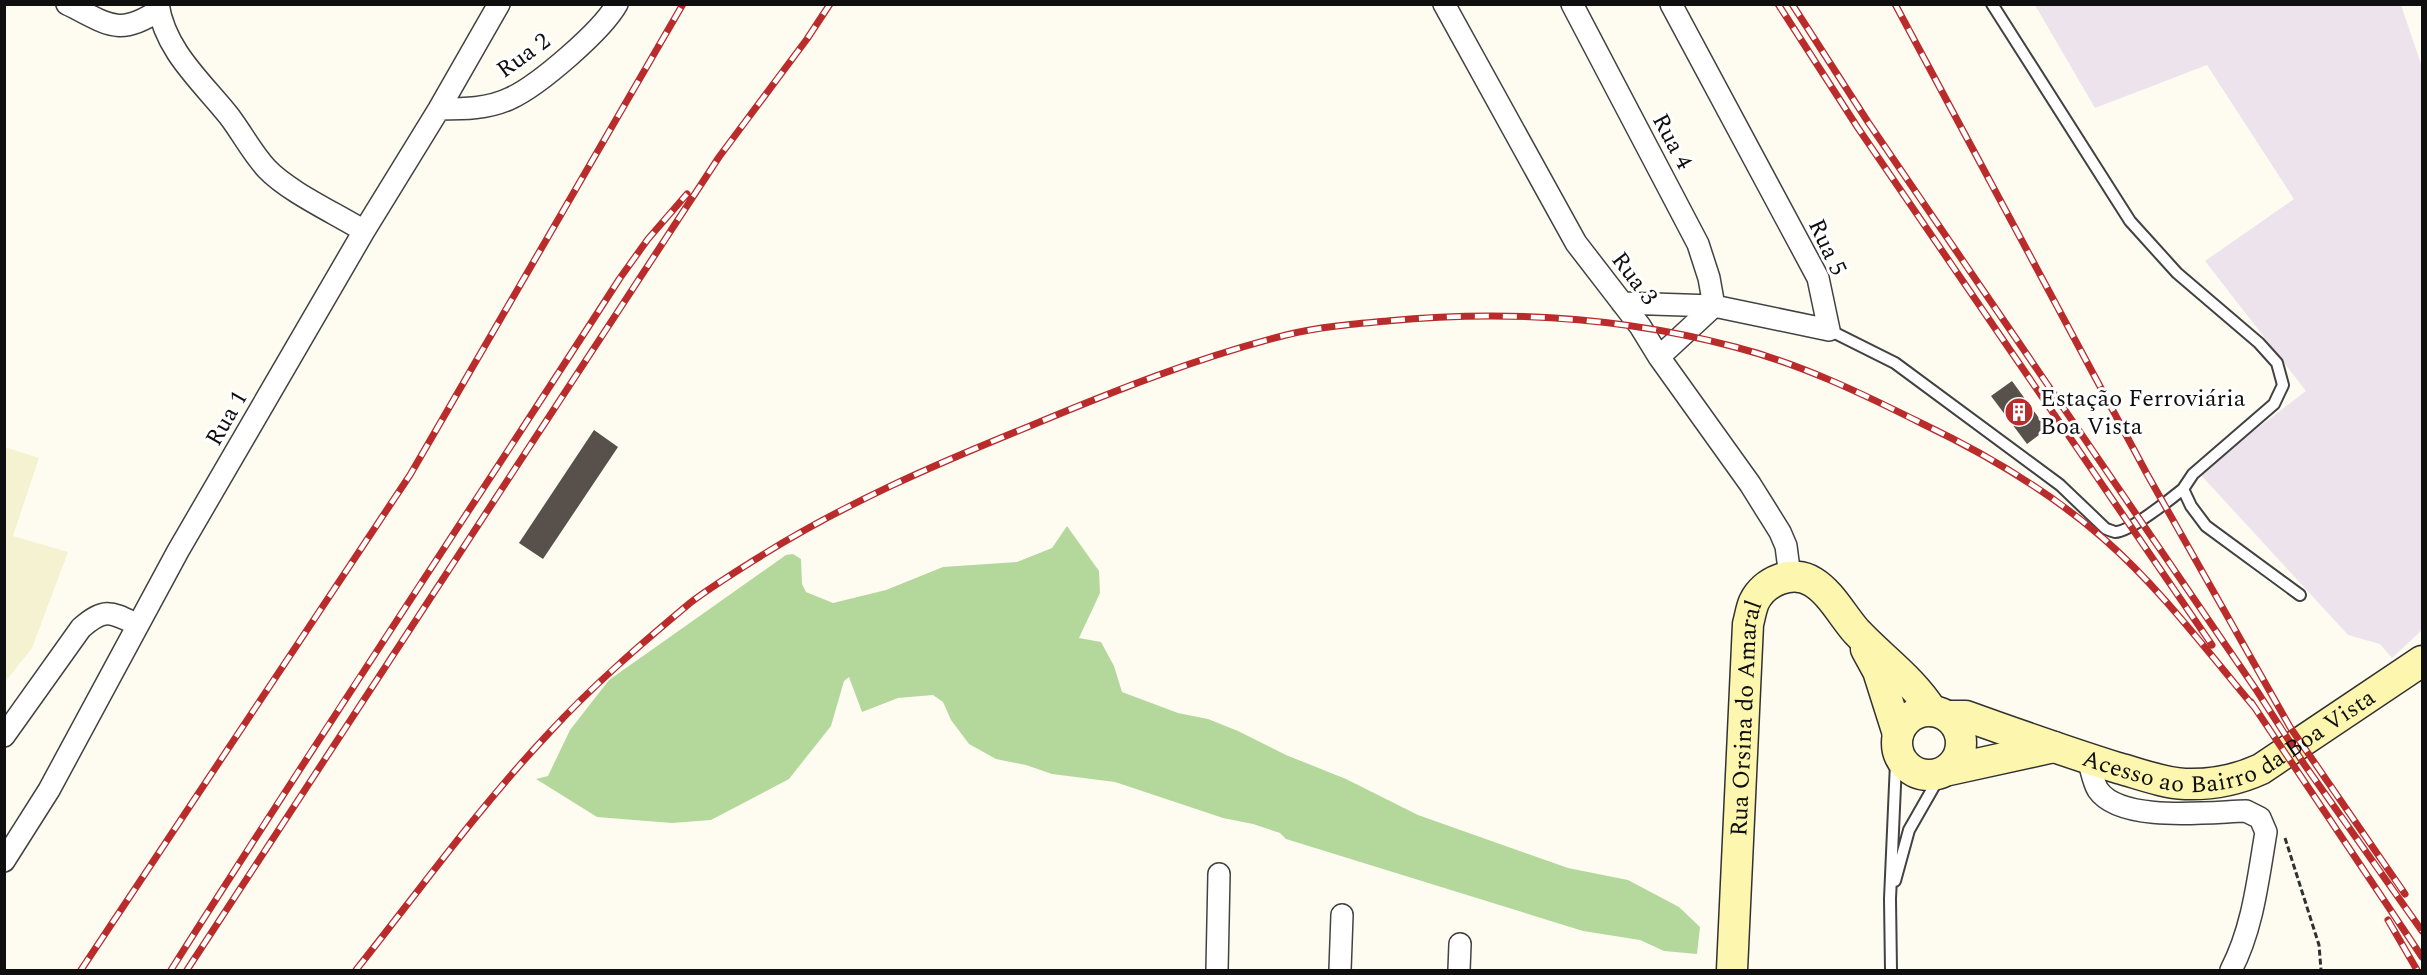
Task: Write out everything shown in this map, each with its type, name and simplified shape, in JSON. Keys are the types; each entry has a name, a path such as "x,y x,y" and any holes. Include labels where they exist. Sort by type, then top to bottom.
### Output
{"street":[{"path":"67,4 109,26 141,23 159,7 168,36 188,70 230,117 267,168 285,183 364,231"},
{"name":"Rua 1","path":"4,861 49,790 178,551 364,231 500,4"},
{"name":"Rua 2","path":"439,109 492,105 512,98 539,80 595,33 610,17 617,4"},
{"name":"Rua 3","path":"1444,4 1576,243 1640,326 1659,357 1750,484 1780,532 1786,546 1790,577"},
{"name":"Rua 4","path":"1572,4 1698,244 1709,278 1714,306"},
{"name":"Rua 5","path":"1671,4 1818,278 1828,330"},
{"path":"1622,303 1714,306 1828,330"},
{"path":"1659,357 1714,306"},
{"name":"Rua Orsina do Amaral","path":"1732,970 1748,624 1755,600 1766,587 1777,580 1790,577 1813,582 1856,631 1940,714"},
{"path":"4,736 81,628 91,619 104,612 114,613 138,625"},
{"name":"Rua Orsina do Amaral","path":"1856,631 1878,671 1897,737"},
{"name":"Acesso ao Bairro da Boa Vista","path":"2054,747 2145,776 2184,784 2216,783 2238,779 2261,769 2409,676 2422,661"},
{"path":"1915,714 1940,714 1966,716 2054,747 1930,776 1909,769 1901,761 1897,751 1897,737 1907,719 1915,714"},
{"path":"1940,714 1956,725 1961,736 1959,754 1945,772"},
{"path":"2088,759 2098,790 2116,804 2126,808 2155,812 2246,811 2260,818 2266,832 2249,927 2241,951 2230,970"},
{"path":"1217,970 1219,874"},
{"path":"1340,970 1342,915"},
{"path":"1459,970 1460,944"}],"lane":[{"path":"1828,330 1895,363 2060,484 2106,529 2115,532 2123,530 2183,489 2193,474 2274,404 2283,386 2277,363 2259,343 2177,273 2130,221 1992,4"},
{"path":"2183,489 2191,506 2206,526 2300,595"},
{"path":"1891,970 1890,899 1897,737"},
{"path":"1890,899 1910,830 1945,772"}],"path":[{"path":"2260,818 2286,838 2319,945 2321,970"}],"shaded area":[{"path":"2035,5 2401,5 2422,67 2422,630 2392,658 2380,644 2348,635 2199,473 2306,391 2205,261 2294,199 2207,65 2095,108"},
{"path":"5,447 39,458 13,536 68,552 32,648 5,682"}],"green space":[{"path":"1067,526 1099,571 1100,593 1079,638 1101,642 1114,666 1122,692 1178,713 1208,719 1238,731 1286,755 1346,779 1418,815 1568,868 1628,880 1679,907 1700,927 1697,954 1664,951 1640,940 1583,931 1286,839 1280,833 1253,824 1223,818 1115,782 1052,774 1026,765 996,759 969,744 951,720 943,702 933,695 898,698 862,712 849,677 844,681 831,726 789,779 711,820 672,823 597,817 536,779 548,776 570,730 609,680 786,555 793,554 801,559 802,584 806,592 833,603 886,590 943,567 1017,562 1052,548"}],"building":[{"name":"Estação Ferroviária Boa Vista","path":"2012,381 2047,429 2027,444 1991,396"},
{"path":"594,430 618,447 543,559 519,543"}],"railway":[{"path":"81,970 410,475 683,4"},
{"path":"187,970 719,157 807,39 830,4"},
{"path":"1778,4 1858,128 2212,645"},
{"path":"1792,4 1868,122 2257,691 2304,764 2422,931"},
{"path":"1895,4 2147,474 2290,727 2405,894"},
{"path":"171,970 620,278 648,239 687,194"},
{"path":"356,970 474,820 549,733 635,650 690,603 714,586 823,520 959,455 1093,400 1189,364 1286,335 1324,328 1375,322 1474,316 1562,319 1606,323 1692,337 1760,354 1808,371 1878,402 1971,448 2062,506 2104,539 2145,578 2183,620 2255,708"},
{"path":"2251,702 2422,957"},
{"path":"2388,920 2417,970"}],"place":[{"name":"Estação Ferroviária Boa Vista","path":"2019,412"}]}
